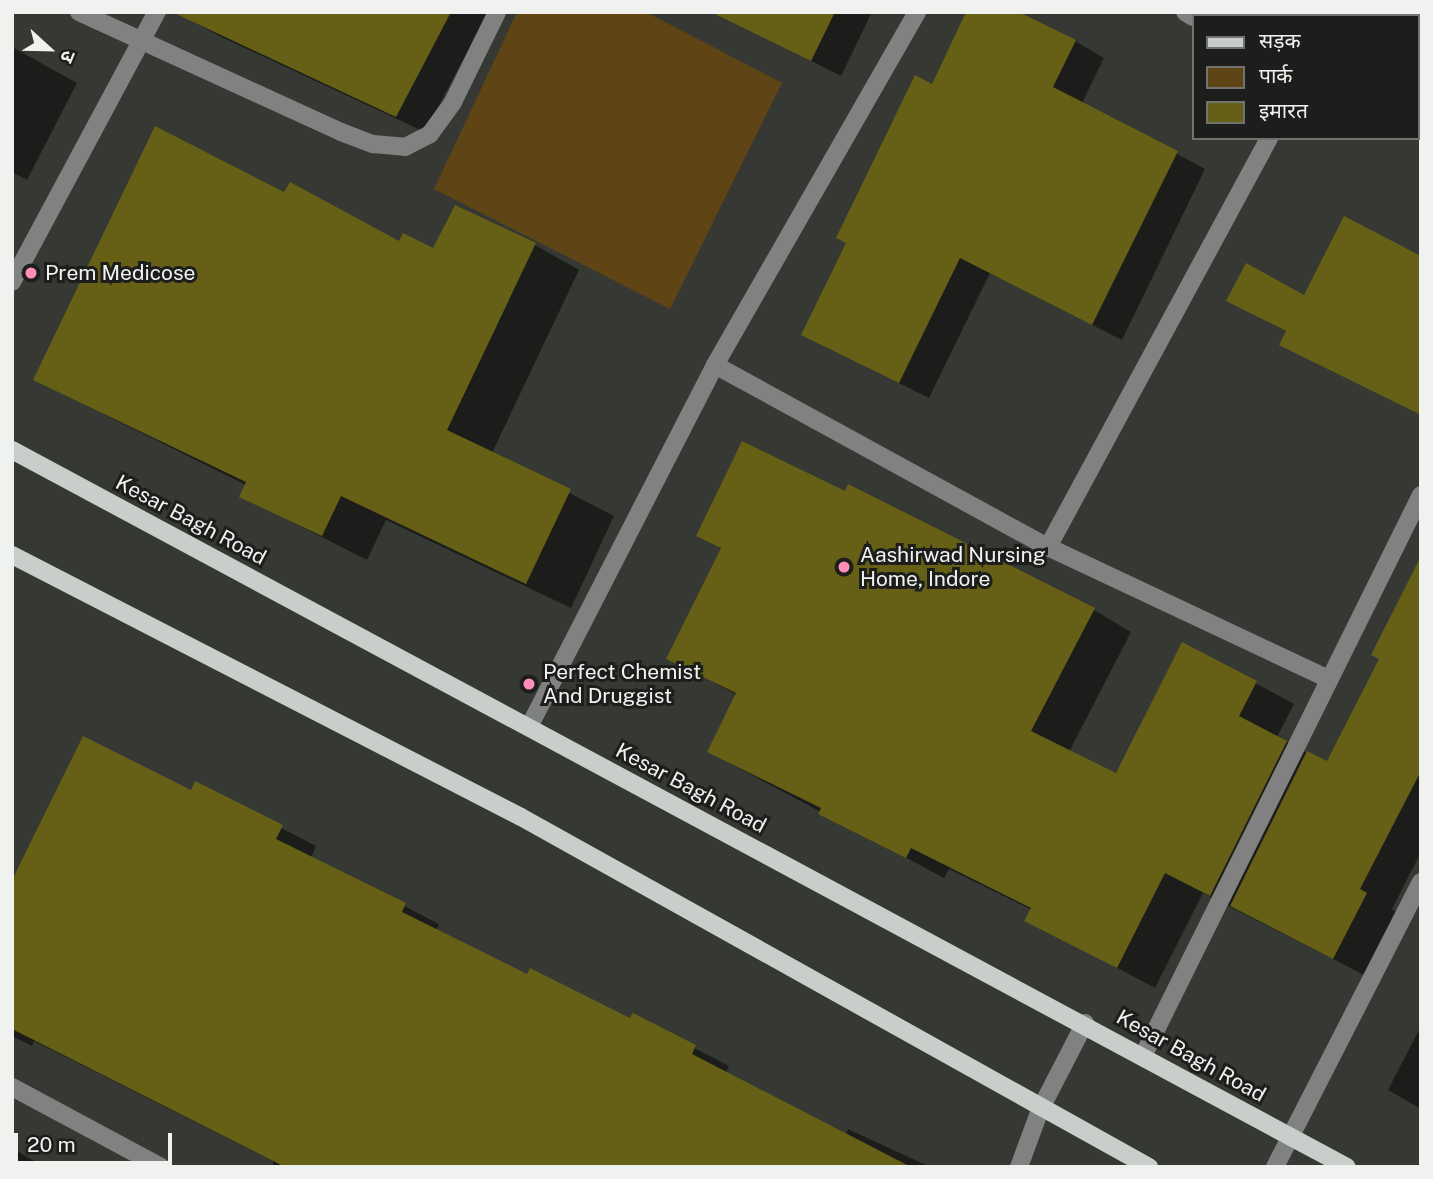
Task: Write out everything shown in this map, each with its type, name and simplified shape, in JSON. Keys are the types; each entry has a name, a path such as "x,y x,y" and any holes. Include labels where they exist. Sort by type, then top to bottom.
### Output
{"main road":[{"name":"Kesar Bagh Road","path":"12,450 1085,1023 1347,1167"},
{"path":"12,555 521,817 1040,1110 1149,1167"}],"street":[{"path":"79,12 141,43 341,132 373,144 405,147 430,134 453,102 497,12"},
{"path":"12,282 157,12"},
{"path":"529,727 715,365 916,12"},
{"path":"1048,547 1268,140"},
{"path":"715,365 1048,547 1327,678"},
{"path":"1143,1056 1327,678 1421,495"},
{"path":"1275,1167 1421,882"},
{"path":"1019,1167 1040,1110 1085,1023"},
{"path":"12,1087 161,1167"}],"green space":[{"path":"517,12 646,12 782,83 670,309 434,189"}],"building":[{"path":"172,12 451,12 396,117"},
{"path":"711,12 835,12 811,61"},
{"path":"966,12 1019,12 1076,40 1053,87 1178,151 1092,325 960,258 899,383 801,335 846,243 836,238 915,75 932,84"},
{"path":"155,126 284,192 290,182 399,241 403,233 433,248 455,205 536,243 447,430 571,489 526,584 341,496 322,536 239,497 246,482 33,380"},
{"path":"1344,216 1421,256 1421,415 1279,345 1286,331 1226,301 1246,263 1304,295"},
{"path":"742,441 845,491 848,484 1095,608 1031,731 1116,773 1182,642 1257,681 1239,716 1287,741 1210,896 1165,873 1117,968 1024,921 1031,908 911,848 906,858 818,814 821,808 707,752 736,693 666,659 721,548 696,536"},
{"path":"1421,556 1421,771 1360,889 1367,893 1333,959 1230,906 1307,751 1327,761 1379,659 1371,655"},
{"path":"83,736 191,790 195,781 283,825 276,839 406,903 402,912 527,974 530,968 630,1018 633,1013 696,1045 692,1054 911,1167 285,1167 12,1029 12,880"}],"place":[{"name":"Prem Medicose","path":"31,273"},
{"name":"Aashirwad Nursing Home, Indore","path":"844,567"},
{"name":"Perfect Chemist And Druggist","path":"529,684"}]}
